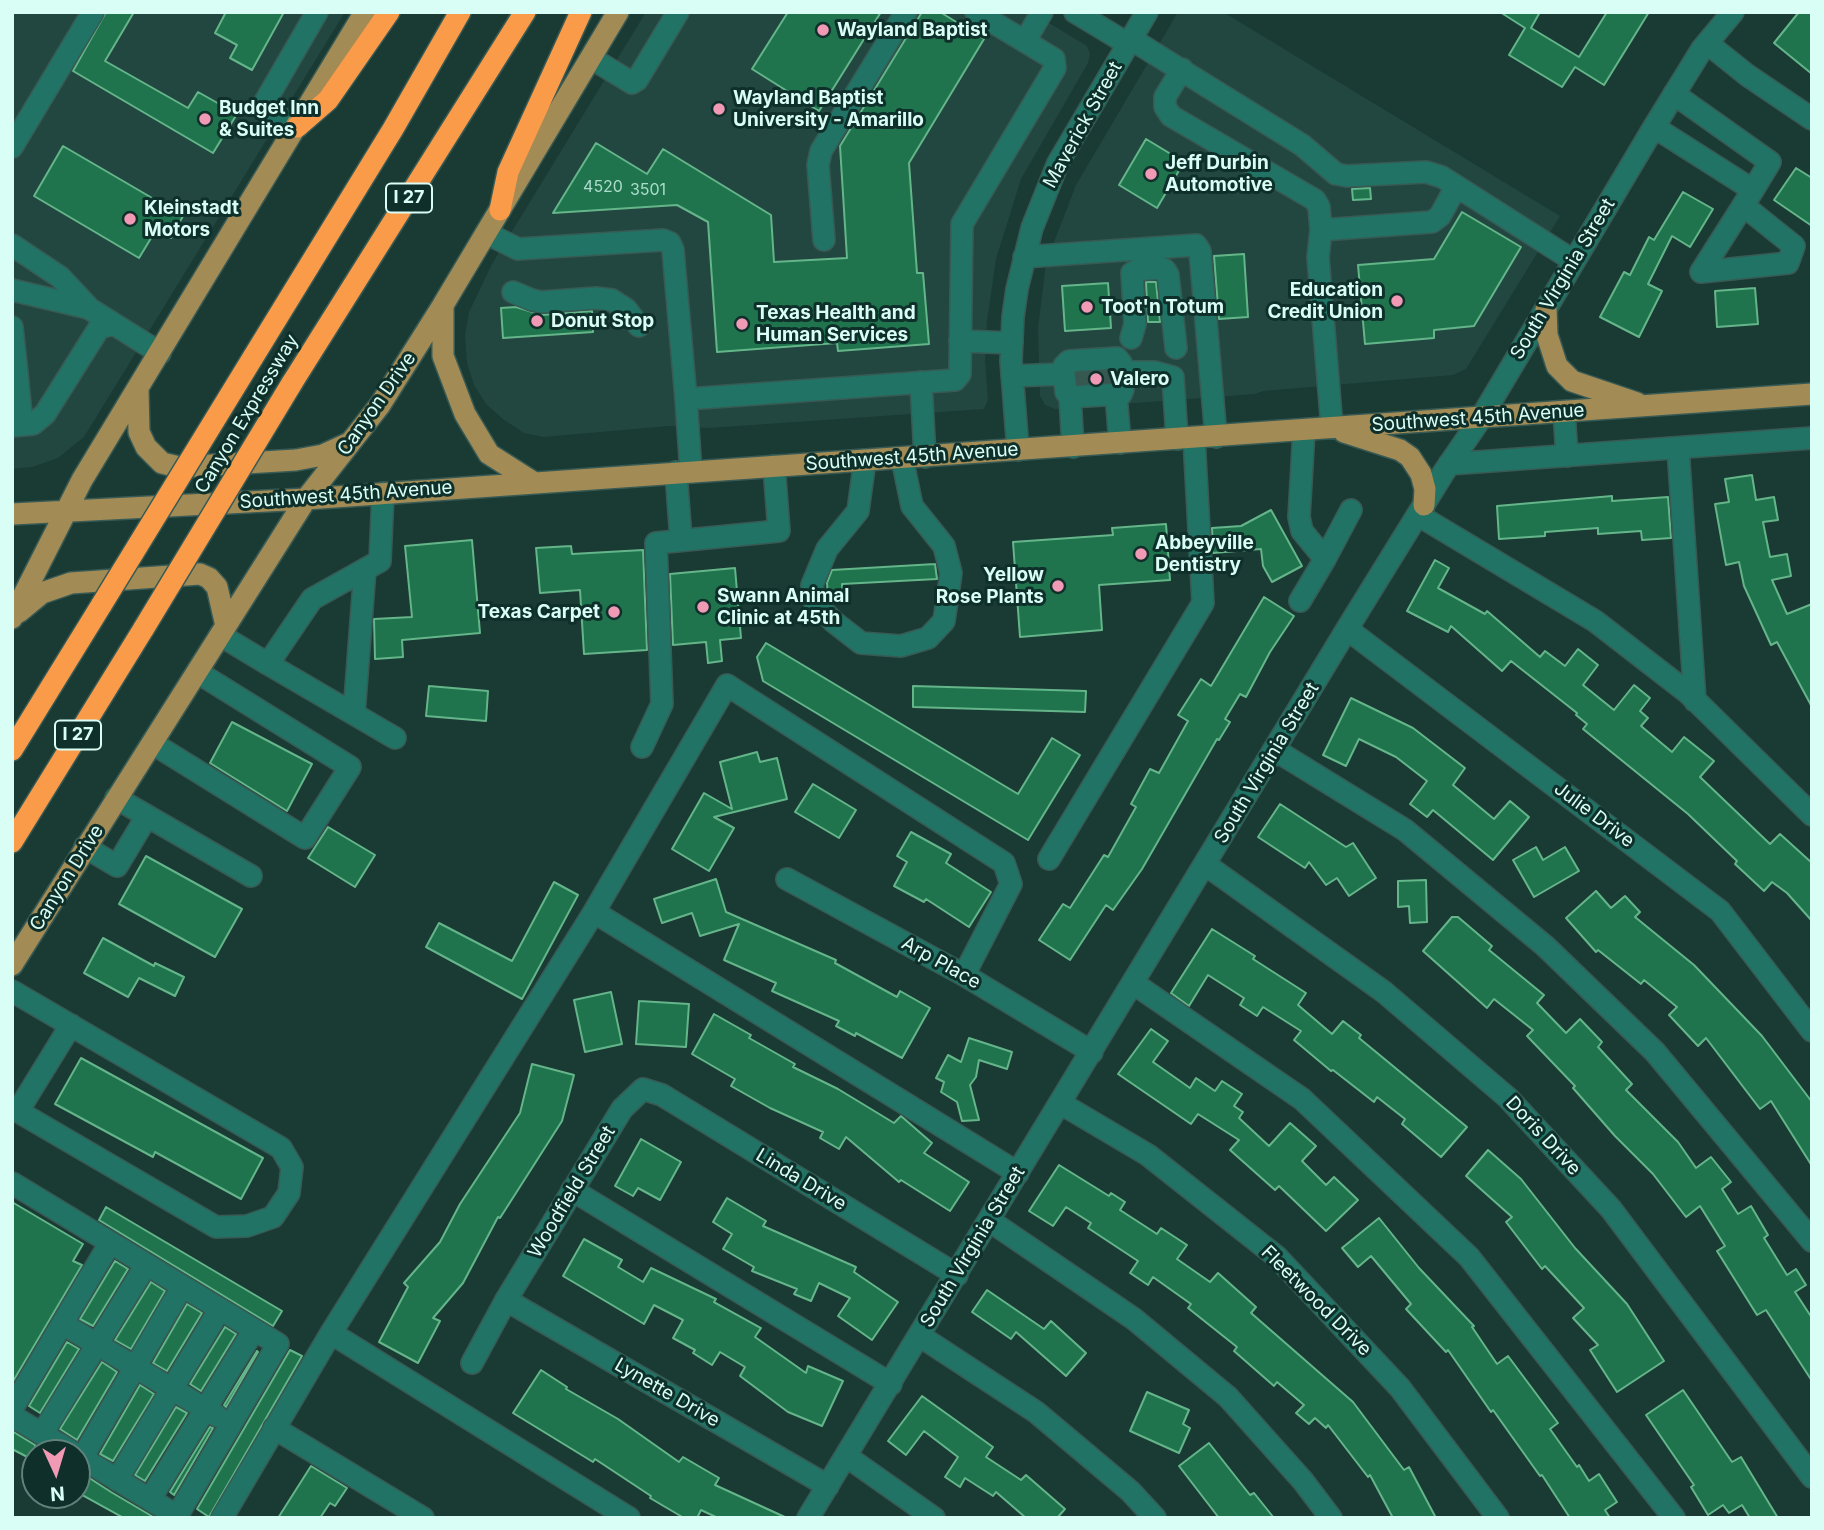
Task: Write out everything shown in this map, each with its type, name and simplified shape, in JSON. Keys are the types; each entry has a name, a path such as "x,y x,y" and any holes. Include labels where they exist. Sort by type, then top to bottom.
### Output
{"highway":[{"path":"297,127 328,100 389,12"},
{"name":"Canyon Expressway","path":"12,750 393,129 460,12"},
{"name":"Canyon Expressway","path":"12,842 292,383 525,12"},
{"path":"499,210 508,172 581,12"}],"main road":[{"name":"Canyon Drive","path":"12,965 306,499 380,405 618,12"},
{"path":"13,616 82,480 297,127 361,14"},
{"path":"443,305 443,356 465,414 489,454 533,482"},
{"path":"1546,309 1547,335 1558,366 1572,381 1646,406"},
{"path":"138,390 139,432 146,447 162,463 179,467 296,460 323,455 354,440"},
{"name":"Southwest 45th Avenue","path":"12,514 306,499 1812,394"},
{"path":"1332,428 1400,450 1410,457 1421,474 1425,489 1421,510"},
{"path":"13,616 42,593 71,583 200,574 209,578 217,587 223,631"}],"street":[{"path":"12,147 93,12"},
{"path":"297,127 262,107 317,12"},
{"path":"591,58 632,83 637,80 678,12"},
{"path":"824,240 818,165 821,151 906,12"},
{"path":"686,399 955,380 960,374 962,224 1055,68 1054,59 976,12"},
{"path":"1025,41 1042,12"},
{"path":"1075,12 1182,69 1302,145 1336,174 1348,176 1426,172 1442,177 1574,261"},
{"name":"Maverick Street","path":"1018,450 1012,343 1017,289 1024,257 1042,198 1058,163 1147,12"},
{"name":"South Virginia Street","path":"808,1518 1348,629 1481,418 1674,94 1707,43 1733,12"},
{"path":"1707,43 1747,75 1812,119"},
{"path":"1182,69 1165,97 1165,107 1171,116 1315,200 1319,207 1321,230 1318,257 1332,428"},
{"path":"1654,127 1748,198 1770,162 1674,94"},
{"path":"1321,230 1432,222 1440,215 1452,194 1462,190"},
{"path":"486,233 518,249 663,240 670,243 676,271 686,399 681,540"},
{"path":"1205,312 1213,305 1209,250 1213,244"},
{"path":"1024,257 1196,245 1200,251 1216,437"},
{"path":"12,246 60,276 90,309"},
{"path":"12,262 160,353"},
{"path":"1131,338 1135,324 1132,273 1137,270 1161,268 1166,270 1168,275 1176,348"},
{"path":"12,280 44,296"},
{"path":"12,290 90,309"},
{"path":"513,292 541,302 596,298 612,300 626,309 639,326"},
{"path":"12,327 17,425 33,424 45,414 99,328 114,324"},
{"path":"960,341 1012,343"},
{"path":"1012,376 1094,380 1155,372 1194,381 1211,380"},
{"path":"1049,859 1203,603 1185,439 1173,377"},
{"path":"1094,380 1120,443"},
{"path":"1073,447 1094,380"},
{"path":"921,382 925,457"},
{"path":"1564,412 1567,456"},
{"path":"1304,430 1299,517 1302,531 1325,559"},
{"path":"1450,464 1812,438"},
{"path":"1678,448 1695,701"},
{"path":"865,460 858,512 827,549 812,586 816,603 834,622 861,643 901,646 928,638 944,621 951,573 944,546 912,506 902,458"},
{"path":"642,747 662,704 656,542 779,531 774,466"},
{"path":"268,664 312,599 380,561 383,493"},
{"path":"1300,601 1351,510"},
{"path":"1421,510 1595,621 1695,701 1812,816"},
{"path":"354,714 365,569"},
{"name":"Julie Drive","path":"1348,629 1720,911 1812,1031"},
{"path":"223,631 268,664 395,738"},
{"path":"152,743 305,838 350,767 197,672"},
{"path":"222,1518 331,1333 594,912 727,685 1004,863 1011,884 964,975"},
{"path":"1275,750 1405,830 1545,946 1655,1052 1812,1241"},
{"path":"117,798 251,876"},
{"path":"85,847 117,866 147,816"},
{"name":"Doris Drive","path":"1206,865 1384,992 1508,1098 1611,1209 1812,1477"},
{"name":"Arp Place","path":"787,879 964,975 1092,1052"},
{"path":"594,912 1018,1172"},
{"path":"1133,983 1302,1099 1469,1257 1674,1518"},
{"path":"12,990 281,1148 292,1167 289,1193 273,1217 247,1226 216,1227 15,1109 71,1025"},
{"name":"Woodfield Street","path":"472,1363 506,1300 622,1109 643,1089"},
{"name":"Linda Drive","path":"643,1089 662,1095 957,1275"},
{"name":"Fleetwood Drive","path":"1060,1103 1147,1155 1277,1257 1400,1388 1498,1518"},
{"path":"12,1183 278,1345 177,1516 91,1463"},
{"path":"572,1190 891,1384"},
{"path":"990,1221 1134,1319 1228,1397 1303,1481 1331,1518"},
{"path":"12,1409 110,1243"},
{"path":"42,1434 146,1265"},
{"path":"88,1439 182,1287"},
{"name":"Lynette Drive","path":"506,1300 828,1486"},
{"path":"117,1480 220,1309"},
{"path":"63,1324 231,1425"},
{"path":"150,1499 254,1330"},
{"path":"331,1333 629,1518"},
{"path":"920,1336 1036,1412 1130,1491 1155,1518"},
{"path":"12,1416 51,1439"},
{"path":"274,1428 423,1518"},
{"path":"846,1457 934,1518"}],"shaded area":[{"path":"12,12 85,12 12,128"},
{"path":"103,12 345,12 84,437 58,458 32,467 12,469 12,164"},
{"path":"646,12 1031,12 1087,46 1090,54 1088,63 1021,179 996,259 987,321 985,360 988,400 984,409 709,428 669,426 543,437 524,433 486,404 474,385 467,363 465,335 469,312 492,264"},
{"path":"1178,12 1223,12 1560,216 1466,369 1453,375 1263,391 1255,394 1055,409 1045,405 1040,396 1038,328 1046,263 1076,185"}],"building":[{"path":"106,12 134,12 105,61 188,108 198,92 237,114 213,153 73,71"},
{"path":"226,12 284,12 252,70 230,58 237,45 215,33"},
{"path":"788,12 881,12 819,111 752,69"},
{"path":"922,12 940,12 984,39 909,163 917,273 923,273 929,344 838,351 837,343 717,352 708,222 677,205 553,213 596,143 647,174 663,149 771,215 774,262 847,258 840,146"},
{"path":"1500,12 1540,12 1531,28 1579,57 1607,12 1649,12 1604,85 1575,67 1562,87 1509,55 1525,28"},
{"path":"1799,12 1812,12 1812,74 1774,43"},
{"path":"1146,139 1184,162 1157,208 1119,185"},
{"path":"63,146 183,216 171,238 156,230 139,258 34,196"},
{"path":"1796,168 1812,178 1812,226 1774,200"},
{"path":"1370,188 1371,199 1353,200 1352,189"},
{"path":"1683,192 1713,209 1690,247 1672,236 1648,284 1662,291 1639,337 1600,317 1624,272 1630,275 1649,237 1654,240"},
{"path":"1462,212 1521,247 1474,326 1434,330 1434,338 1365,344 1358,265 1434,259"},
{"path":"1244,254 1248,317 1219,319 1214,256"},
{"path":"1146,282 1156,282 1160,322 1148,322"},
{"path":"1108,283 1111,328 1065,331 1062,286"},
{"path":"1755,288 1758,324 1717,327 1715,291"},
{"path":"516,307 542,315 592,311 593,332 503,338 501,308"},
{"path":"1109,372 1109,382 1078,383 1077,374"},
{"path":"1752,475 1756,500 1774,497 1778,520 1763,522 1770,557 1787,554 1791,576 1772,580 1787,614 1812,604 1812,707 1777,642 1771,645 1744,586 1739,562 1726,565 1715,504 1729,502 1725,479"},
{"path":"1612,496 1612,501 1668,497 1671,538 1642,540 1641,531 1598,534 1598,528 1499,539 1497,506"},
{"path":"1271,510 1302,566 1272,582 1263,566 1261,549 1213,553 1212,528 1241,526"},
{"name":"Yellow Rose Plants","path":"1166,524 1170,580 1099,585 1102,630 1020,637 1013,542 1113,535 1112,528"},
{"path":"472,540 480,633 402,640 403,657 375,659 374,619 412,617 405,546"},
{"name":"Texas Carpet","path":"571,546 572,554 643,550 647,650 584,654 580,590 540,593 536,548"},
{"path":"1435,560 1449,568 1438,588 1485,614 1487,611 1540,657 1545,651 1565,666 1578,649 1598,665 1583,685 1614,710 1634,685 1650,698 1640,711 1648,718 1641,726 1672,752 1684,737 1714,761 1700,777 1770,844 1780,834 1812,863 1812,921 1787,893 1772,882 1764,891 1688,814 1583,729 1587,724 1577,713 1511,661 1502,671 1451,626 1448,632 1407,611"},
{"path":"935,564 937,579 842,584 843,603 834,603 828,597 827,583 832,570"},
{"name":"Swann Animal Clinic at 45th","path":"735,568 741,638 720,640 722,661 708,663 706,642 673,645 670,574"},
{"path":"1264,597 1294,616 1270,652 1246,697 1240,694 1225,719 1230,722 1219,740 1217,739 1142,869 1113,910 1106,905 1070,960 1039,940 1063,904 1070,908 1104,855 1108,857 1136,807 1131,804 1150,769 1159,773 1188,721 1178,715 1201,679 1211,686"},
{"path":"766,643 1018,794 1052,738 1080,755 1028,840 763,681 757,657"},
{"path":"429,686 488,691 486,721 426,716"},
{"path":"913,686 1086,691 1085,712 913,707"},
{"path":"1351,698 1413,728 1465,768 1453,785 1494,819 1510,801 1529,817 1493,860 1433,810 1427,817 1410,804 1427,781 1396,757 1359,739 1346,766 1323,755"},
{"path":"232,722 312,764 287,811 210,763"},
{"path":"757,752 760,762 777,758 787,799 714,817 734,828 709,871 672,849 704,793 732,809 720,762"},
{"path":"813,784 856,810 839,838 795,812"},
{"path":"1280,804 1346,847 1353,843 1376,878 1349,896 1337,878 1326,885 1309,862 1305,868 1258,837"},
{"path":"328,827 375,855 355,887 308,858"},
{"path":"911,832 951,854 946,863 991,892 969,927 926,899 924,902 894,886 907,862 897,856"},
{"path":"1536,847 1543,860 1565,847 1579,871 1534,897 1513,860"},
{"path":"146,856 242,909 215,957 119,904"},
{"path":"716,879 726,912 836,960 835,963 897,997 900,991 930,1008 902,1058 856,1033 855,1036 836,1026 839,1021 772,991 776,983 724,960 739,924 700,936 692,913 662,923 654,899"},
{"path":"1426,880 1427,922 1410,923 1409,906 1398,907 1398,881"},
{"path":"554,882 578,895 522,999 426,947 439,923 512,961"},
{"path":"1596,891 1611,908 1625,896 1640,912 1635,917 1694,965 1762,1036 1812,1102 1812,1166 1771,1101 1760,1109 1706,1038 1698,1046 1669,1015 1677,1007 1644,980 1641,984 1598,950 1596,952 1566,918"},
{"path":"1452,917 1458,917 1492,946 1489,950 1544,995 1537,1003 1566,1033 1580,1019 1602,1042 1598,1047 1632,1084 1626,1090 1678,1142 1696,1168 1711,1157 1731,1182 1722,1189 1738,1214 1751,1206 1768,1235 1764,1238 1787,1275 1796,1269 1806,1285 1795,1292 1812,1318 1812,1381 1766,1310 1757,1315 1717,1251 1725,1246 1700,1206 1686,1217 1653,1174 1615,1136 1573,1088 1575,1086 1527,1036 1533,1030 1494,999 1487,1008 1423,951"},
{"path":"1212,929 1306,993 1298,1005 1332,1034 1343,1021 1361,1035 1359,1038 1467,1127 1441,1157 1402,1124 1405,1119 1377,1097 1374,1102 1294,1040 1301,1031 1263,1007 1257,1016 1240,1005 1244,998 1208,975 1189,1006 1171,993"},
{"path":"103,938 154,966 155,963 184,977 175,996 139,978 128,997 84,973"},
{"path":"611,992 622,1044 585,1052 574,1000"},
{"path":"639,1001 689,1004 686,1047 636,1044"},
{"path":"714,1014 795,1064 793,1067 838,1089 894,1123 901,1116 932,1143 924,1153 969,1182 950,1211 901,1180 899,1182 846,1137 839,1149 820,1138 823,1132 770,1108 731,1086 735,1079 692,1054"},
{"path":"1151,1029 1168,1041 1153,1062 1190,1088 1196,1078 1215,1091 1222,1081 1242,1094 1234,1106 1243,1112 1239,1118 1269,1146 1290,1123 1316,1146 1302,1161 1326,1185 1334,1177 1358,1200 1326,1231 1279,1186 1275,1190 1230,1150 1239,1140 1198,1114 1191,1124 1118,1074"},
{"path":"969,1038 1012,1052 1007,1069 979,1060 976,1077 970,1085 979,1120 962,1121 957,1102 941,1092 944,1082 936,1078 948,1055 961,1062"},
{"path":"81,1058 263,1158 241,1199 155,1152 153,1157 55,1104"},
{"path":"532,1064 574,1075 562,1121 500,1218 498,1217 463,1283 433,1318 440,1321 418,1363 379,1342 408,1287 404,1283 440,1242 460,1204 520,1113"},
{"path":"641,1139 681,1162 660,1200 638,1188 633,1196 615,1186"},
{"path":"1488,1150 1521,1179 1575,1248 1627,1304 1664,1361 1617,1392 1590,1350 1598,1345 1573,1318 1584,1308 1545,1266 1542,1269 1506,1222 1512,1217 1466,1176"},
{"path":"1059,1165 1109,1196 1111,1193 1125,1202 1120,1210 1157,1234 1161,1228 1187,1245 1177,1259 1210,1282 1218,1273 1256,1307 1251,1313 1353,1402 1404,1470 1409,1467 1436,1518 1393,1518 1370,1475 1368,1477 1328,1425 1326,1428 1315,1418 1309,1424 1296,1413 1304,1405 1277,1382 1274,1386 1234,1351 1237,1347 1188,1308 1191,1304 1153,1277 1148,1285 1130,1273 1138,1261 1088,1228 1091,1223 1066,1207 1053,1226 1029,1211"},
{"path":"727,1198 766,1221 763,1226 856,1267 854,1272 898,1302 872,1340 838,1316 850,1298 819,1283 811,1301 794,1294 797,1289 752,1271 754,1267 723,1249 732,1234 713,1222"},
{"path":"12,1202 83,1244 73,1261 82,1265 12,1383"},
{"path":"106,1207 282,1311 273,1326 99,1220"},
{"path":"1379,1218 1419,1268 1474,1326 1472,1327 1497,1364 1508,1356 1558,1423 1550,1429 1589,1481 1599,1474 1617,1502 1605,1510 1610,1518 1570,1518 1542,1475 1540,1476 1493,1410 1491,1412 1448,1350 1446,1352 1406,1309 1411,1304 1371,1256 1358,1267 1342,1248"},
{"path":"584,1239 622,1260 618,1267 643,1282 651,1268 716,1299 714,1302 761,1328 755,1337 806,1373 808,1366 843,1381 822,1426 788,1412 740,1376 745,1367 720,1352 712,1365 693,1353 695,1350 673,1338 683,1320 654,1305 644,1324 563,1276"},
{"path":"115,1261 128,1269 93,1326 80,1319"},
{"path":"151,1282 165,1291 131,1349 115,1340"},
{"path":"987,1290 1044,1329 1051,1321 1086,1353 1066,1376 1016,1332 1011,1339 972,1312"},
{"path":"187,1304 202,1313 167,1371 153,1363"},
{"path":"225,1327 236,1334 201,1391 190,1384"},
{"path":"67,1342 79,1349 40,1413 29,1406"},
{"path":"290,1350 302,1356 209,1517 197,1509"},
{"path":"258,1352 226,1407 224,1405"},
{"path":"102,1362 117,1372 78,1439 60,1429"},
{"path":"541,1370 679,1462 683,1457 719,1478 715,1485 787,1518 718,1518 701,1510 697,1518 684,1518 650,1498 651,1496 595,1459 593,1462 513,1413"},
{"path":"140,1385 154,1394 113,1461 100,1454"},
{"path":"1683,1390 1732,1462 1741,1457 1778,1518 1750,1518 1742,1505 1729,1513 1723,1505 1708,1515 1691,1487 1694,1485 1646,1415"},
{"path":"1147,1392 1189,1410 1183,1424 1190,1428 1179,1453 1130,1431"},
{"path":"922,1396 993,1447 986,1457 1021,1480 1026,1475 1065,1509 1057,1518 1026,1518 996,1492 993,1496 965,1478 960,1487 945,1477 958,1457 924,1431 906,1455 888,1441"},
{"path":"176,1407 187,1413 145,1481 135,1475"},
{"path":"210,1427 213,1428 174,1495 170,1492"},
{"path":"12,1431 25,1439 21,1439 21,1454 12,1449"},
{"path":"1209,1443 1250,1495 1254,1493 1274,1518 1219,1518 1179,1466"},
{"path":"311,1466 347,1488 335,1506 330,1503 320,1518 278,1518"},
{"path":"91,1479 155,1518 124,1518 91,1500"}],"tunnel":[{"path":"1105,369 1106,387"},
{"path":"1084,370 1085,388"}],"place":[{"name":"Wayland Baptist","path":"823,30"},
{"name":"Wayland Baptist University - Amarillo","path":"719,109"},
{"name":"Budget Inn & Suites","path":"205,119"},
{"name":"Jeff Durbin Automotive","path":"1151,174"},
{"name":"Kleinstadt Motors","path":"130,219"},
{"name":"Education Credit Union","path":"1397,301"},
{"name":"Toot'n Totum","path":"1087,307"},
{"name":"Donut Stop","path":"537,321"},
{"name":"Texas Health and Human Services","path":"742,324"},
{"name":"Valero","path":"1096,379"},
{"name":"Abbeyville Dentistry","path":"1141,554"},
{"name":"Yellow Rose Plants","path":"1058,586"},
{"name":"Swann Animal Clinic at 45th","path":"703,607"},
{"name":"Texas Carpet","path":"614,612"}]}
